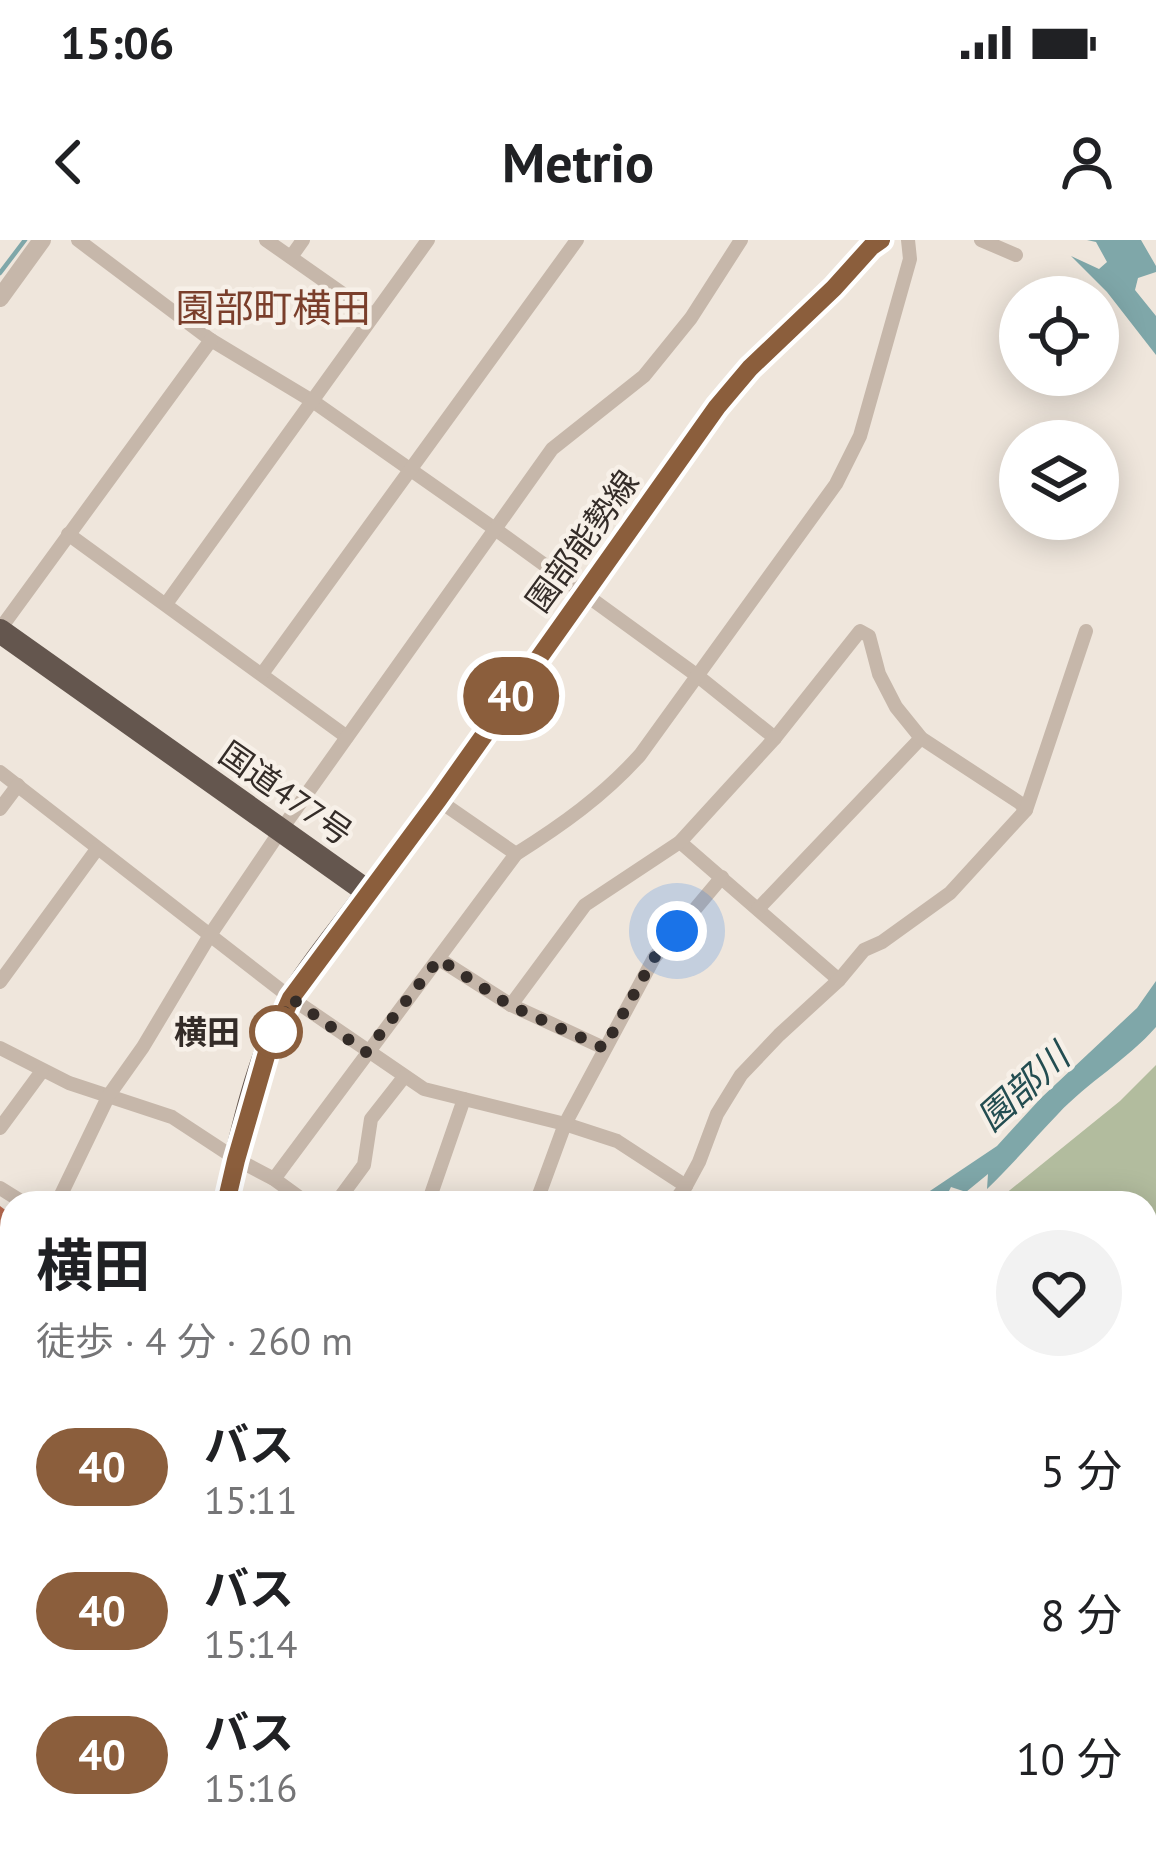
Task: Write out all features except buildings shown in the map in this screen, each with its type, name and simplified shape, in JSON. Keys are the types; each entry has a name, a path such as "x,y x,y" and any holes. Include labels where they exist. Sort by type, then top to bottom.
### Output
{"highway":[{"name":"国道477号","path":"0,630 368,892"},
{"path":"229,1191 268,1049 291,998 368,892"}],"main road":[{"name":"園部能勢線","path":"368,892 717,407 873,242"}],"street":[{"path":"0,298 42,240"},
{"path":"78,240 211,340 314,402 495,529 775,738"},
{"path":"266,240 374,315"},
{"path":"291,257 303,240"},
{"path":"166,604 428,240"},
{"path":"262,674 577,240"},
{"path":"274,1179 516,854 570,820 610,788 640,755 836,484 860,436 910,260 908,240"},
{"path":"981,240 1016,255"},
{"path":"63,1191 109,1095 210,935 551,448 644,376 692,318 735,242"},
{"path":"0,630 211,340"},
{"path":"68,534 347,737"},
{"path":"511,1006 585,904 680,842 775,738 860,631 869,636 879,674 896,707 921,739 1026,810"},
{"path":"682,1191 717,1114 741,1075 864,950 950,893 1026,810 1087,631"},
{"path":"758,909 921,739"},
{"path":"0,772 291,998 404,1077 424,1089 617,1141 686,1186"},
{"path":"0,809 18,784"},
{"path":"438,800 516,854"},
{"path":"680,842 839,980"},
{"path":"0,982 98,849"},
{"path":"540,1191 565,1124 654,958 722,878"},
{"path":"439,959 511,1006 604,1048"},
{"path":"0,1048 42,1070 172,1117 290,1191"},
{"path":"0,1128 42,1070"},
{"path":"345,1191 364,1165 371,1119 404,1077"},
{"path":"432,1191 464,1099"}],"green space":[{"path":"1156,1065 1156,1191 1009,1191 1120,1101"}],"water":[{"path":"1087,240 1141,240 1156,266 1156,272 1138,278 1135,290 1156,316 1156,355 1119,307 1119,276 1091,276 1071,256 1099,269 1107,262 1096,242"},
{"path":"1156,981 1156,1027 1070,1102 987,1189 988,1174 967,1191 951,1187 930,1191 997,1146 1137,1008"}],"waterway":[{"path":"0,273 25,240"}],"bus line":[{"name":"40","path":"229,1191 268,1049 291,998 717,407 750,368 881,240"}],"place":[{"name":"横田","path":"276,1032"}],"district":[{"name":"園部町横田","path":"273,308"}],"route":[{"path":"276,1032 291,998 366,1052 439,959 511,1006 604,1048 654,958 677,931"}],"water label":[{"name":"園部川","path":"1023,1087"}]}
